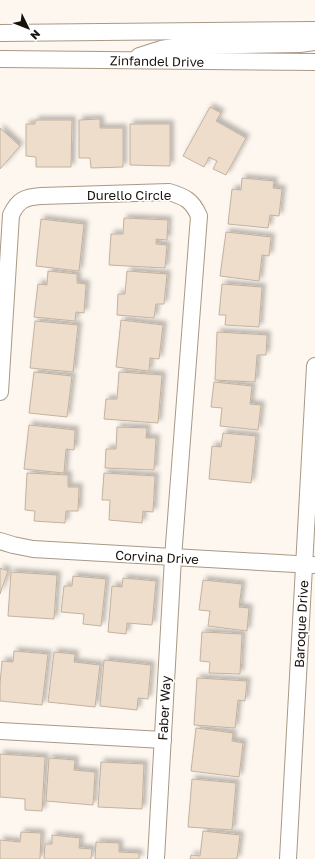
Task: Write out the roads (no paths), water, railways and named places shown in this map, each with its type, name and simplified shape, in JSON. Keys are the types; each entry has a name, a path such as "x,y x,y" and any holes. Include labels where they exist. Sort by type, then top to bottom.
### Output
{"street":[{"path":"0,33 315,30"},
{"path":"124,60 161,49 180,46 300,44 315,42"},
{"name":"Zinfandel Drive","path":"0,59 315,62"},
{"name":"Durello Circle","path":"0,392 11,215 16,206 23,199 41,196 169,192 188,199 195,207 199,216 173,558"},
{"name":"Baroque Drive","path":"288,859 309,565 315,366"},
{"name":"Corvina Drive","path":"0,541 33,549 309,565"},
{"name":"Faber Way","path":"156,859 173,558"},
{"path":"0,731 163,740"}]}
